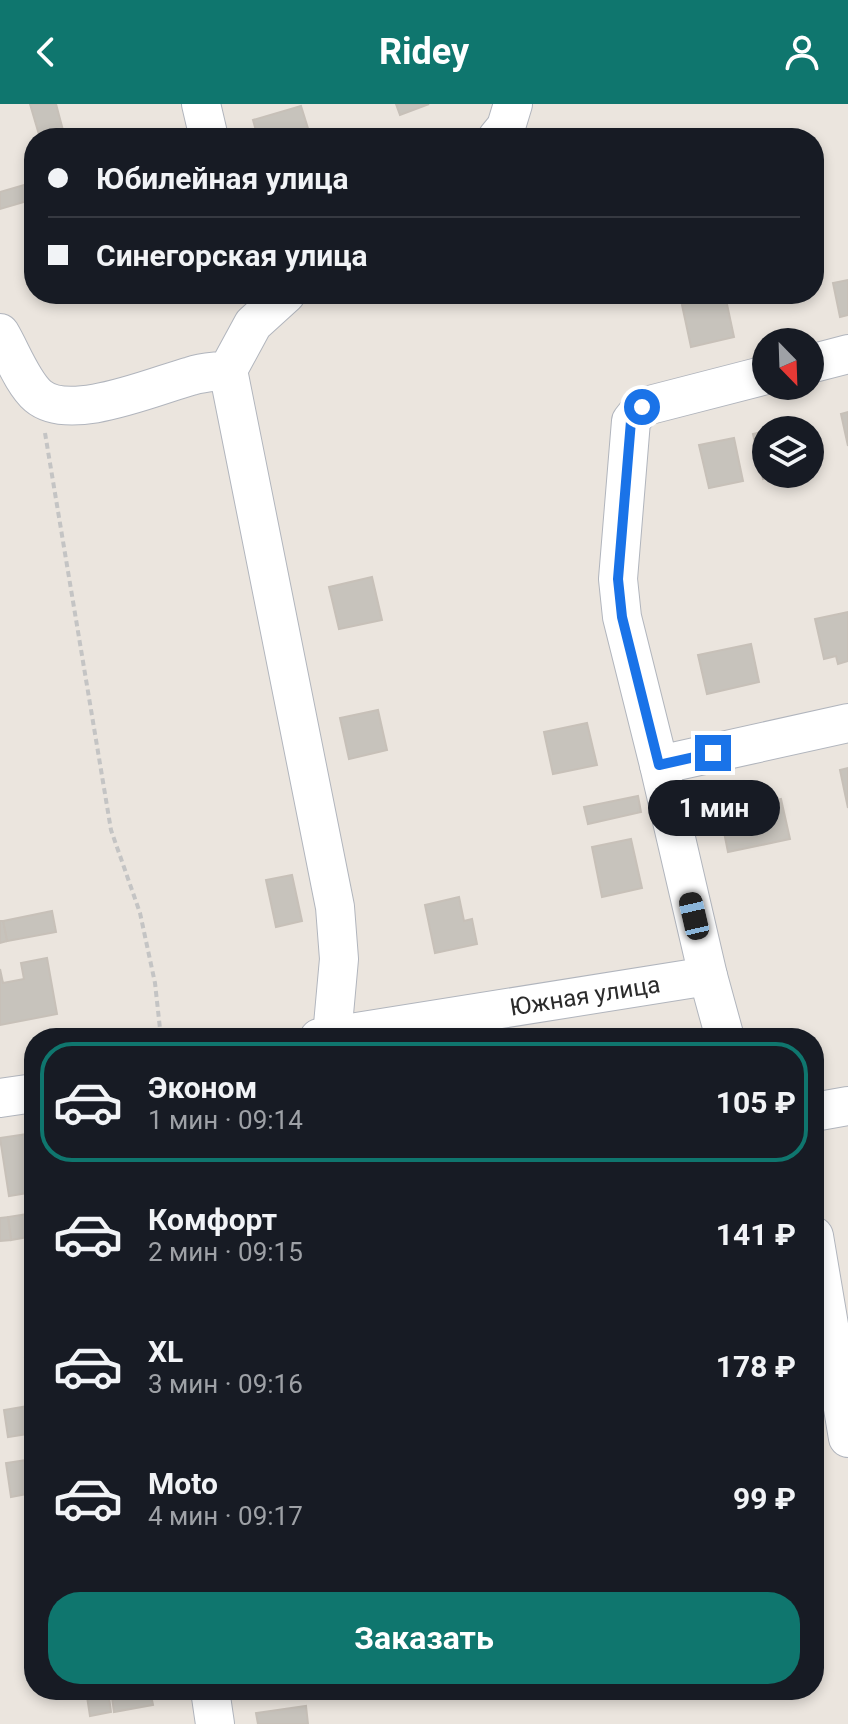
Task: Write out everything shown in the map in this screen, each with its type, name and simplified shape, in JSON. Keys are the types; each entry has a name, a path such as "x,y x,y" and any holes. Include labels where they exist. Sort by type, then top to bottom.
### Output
{"street":[{"path":"201,104 207,128"},
{"path":"505,128 513,104"},
{"path":"250,309 228,370 335,907 339,959 328,1028"},
{"path":"0,333 38,397 62,406 85,406 195,375 228,370"},
{"path":"824,360 848,354"},
{"path":"722,1028 622,617 618,579 631,421 642,407 752,379"},
{"path":"659,765 848,723"},
{"name":"Южная улица","path":"382,1028 708,976"},
{"path":"0,1098 24,1094"},
{"path":"824,1110 848,1106"},
{"path":"824,1295 848,1438"},
{"path":"211,1700 215,1724"}],"path":[{"path":"38,397 111,830 140,913 155,983 160,1028"}],"building":[{"path":"30,104 56,104 62,128 37,128"},
{"path":"396,104 429,104 400,115"},
{"path":"301,106 308,128 255,128 253,120"},
{"path":"24,185 24,202 0,209 0,192"},
{"path":"848,280 848,315 840,317 833,283"},
{"path":"727,304 734,337 691,347 682,305"},
{"path":"848,412 848,446 841,414"},
{"path":"734,438 743,481 709,488 699,445"},
{"path":"372,577 382,620 339,629 329,587"},
{"path":"848,612 848,661 838,664 836,656 824,659 815,619"},
{"path":"751,644 759,682 707,694 698,655"},
{"path":"378,710 387,750 349,759 340,718"},
{"path":"587,723 597,765 553,774 544,732"},
{"path":"848,768 848,808 840,770"},
{"path":"638,796 641,812 588,824 584,807"},
{"path":"781,799 790,839 728,852 720,812"},
{"path":"631,839 642,888 602,897 592,847"},
{"path":"292,875 302,921 276,927 266,880"},
{"path":"459,897 464,921 472,919 477,944 435,953 425,905"},
{"path":"52,911 56,932 7,941 3,921"},
{"path":"0,921 3,921 7,941 0,943"},
{"path":"47,958 57,1014 0,1025 0,969 3,983 24,979 21,963"},
{"path":"24,1134 24,1194 9,1196 0,1138"},
{"path":"24,1215 24,1238 11,1240 8,1217"},
{"path":"8,1217 11,1240 0,1241 0,1218"},
{"path":"24,1407 24,1435 8,1437 4,1410"},
{"path":"24,1460 24,1495 11,1497 6,1463"},
{"path":"88,1700 109,1700 111,1712 90,1716"},
{"path":"112,1700 152,1700 153,1705 114,1712"},
{"path":"306,1706 308,1724 258,1724 256,1713"}],"route":[{"path":"642,407 631,421 618,579 622,617 659,765 713,753"}]}
